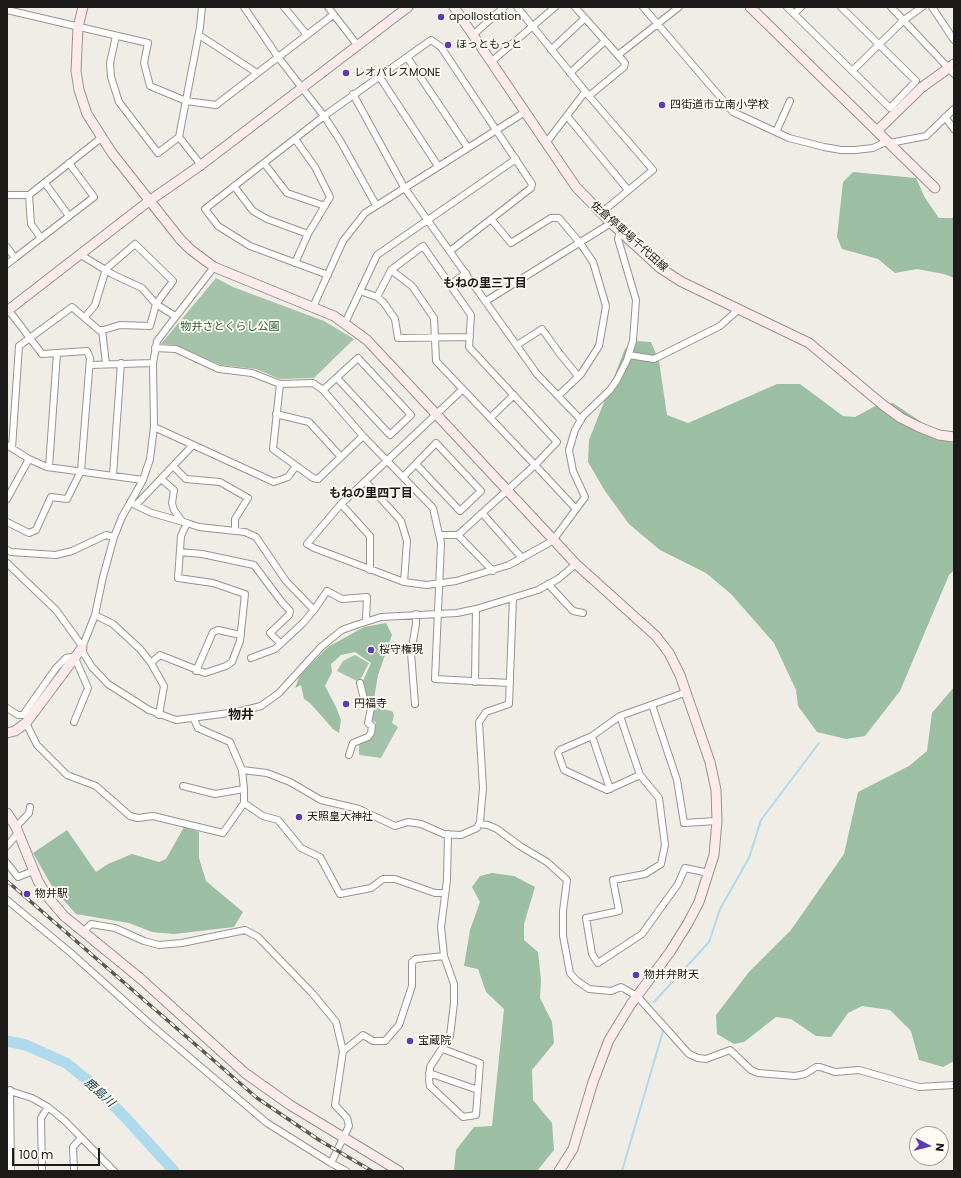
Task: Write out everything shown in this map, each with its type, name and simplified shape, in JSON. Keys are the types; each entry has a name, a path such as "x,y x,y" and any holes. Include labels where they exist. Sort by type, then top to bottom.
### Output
{"street":[{"path":"83,7 78,27 76,71 79,90 87,114 102,138 149,201 180,239 191,250 214,266 313,307 345,323 378,351 576,564 656,636 669,653 687,692 710,762 716,790 717,821 714,855 700,902 688,924 670,952 637,996 609,1040 593,1082 573,1149 558,1171"},
{"path":"116,36 110,63 111,77 119,102 158,153 179,137 199,35 202,7"},
{"path":"244,7 278,57 324,116 341,142 376,205"},
{"path":"284,7 307,35"},
{"path":"328,7 358,46"},
{"path":"7,522 29,533 36,530 52,497 67,499 81,471 90,358 87,351 42,354 7,309 81,255 149,201 201,165 408,7"},
{"name":"佐倉停車場千代田線","path":"454,7 576,187 620,232 667,273 809,344 901,418 926,430 954,437"},
{"path":"473,35 504,7"},
{"path":"517,7 587,94 653,170 601,213"},
{"path":"491,62 555,7"},
{"path":"546,143 567,116 587,94 624,67 625,63 575,7"},
{"path":"643,7 733,112 776,132 798,140 841,150 873,148 889,142 926,136 954,109"},
{"path":"618,55 679,7"},
{"path":"750,7 935,188"},
{"path":"787,7 890,108 916,81 840,7"},
{"path":"794,14 801,7"},
{"path":"877,131 921,88 952,68 891,7"},
{"path":"852,71 904,20 922,7"},
{"path":"932,7 954,40"},
{"path":"7,10 148,43 144,62 150,86 186,101 216,106 333,15"},
{"path":"551,50 585,18"},
{"path":"199,35 257,73"},
{"path":"328,275 250,246 216,224 205,208 324,116 431,40 441,47 532,182 532,186 450,250"},
{"path":"570,73 605,41"},
{"path":"407,57 468,148"},
{"path":"379,76 438,166"},
{"path":"354,94 404,188 538,374 581,420"},
{"path":"776,132 790,101"},
{"path":"313,307 350,230 365,213 525,112"},
{"path":"567,116 628,190"},
{"path":"945,117 954,129"},
{"path":"179,137 201,165"},
{"path":"7,195 29,195 102,138"},
{"path":"295,139 315,167 330,194 325,206 308,234 295,263"},
{"path":"345,323 377,255 516,159"},
{"path":"264,163 287,193 325,206"},
{"path":"7,264 94,197 69,164"},
{"path":"45,183 69,216"},
{"path":"234,186 254,211 267,219 308,234"},
{"path":"29,195 31,224 41,238"},
{"path":"491,219 511,243 551,218 557,217 580,243 593,262 606,306 599,346 578,376 558,396"},
{"path":"486,302 611,223"},
{"path":"463,389 364,481 341,504 307,544 370,570 404,582 427,585 439,584 492,571 522,558 554,539 585,497 573,471 569,450 575,430 581,420 610,390 629,355 634,334 636,300 618,239 620,232"},
{"path":"84,317 95,305 106,269 135,244 173,282 156,304 150,326 120,325 100,331 72,307 19,346 10,447 29,460 49,467 143,480"},
{"path":"377,297 391,270 423,246 471,315 470,347 557,442 458,535 441,535"},
{"path":"7,247 15,258"},
{"path":"81,255 85,259 106,269 112,274 142,288 156,304 175,316"},
{"path":"7,733 16,732 26,723 82,648 96,616 103,577 114,536 133,504 150,459 154,427 153,363 157,341 214,266"},
{"path":"391,270 412,286 434,318 436,361 576,509"},
{"path":"450,285 466,273"},
{"path":"360,290 377,297 384,303 395,319 398,338 470,337"},
{"path":"629,355 654,359 720,326 739,309"},
{"path":"102,330 106,364"},
{"path":"517,345 542,330 578,376"},
{"path":"155,348 176,349 219,369 252,373 280,384 313,383 323,390 363,436 404,476 433,508 441,535 435,679 510,683"},
{"path":"49,467 57,353"},
{"path":"323,390 358,358 411,415 390,435 337,378"},
{"path":"114,475 121,363"},
{"path":"90,365 153,363"},
{"path":"280,384 273,449 316,479 363,436"},
{"path":"490,418 514,395"},
{"path":"7,414 14,414"},
{"path":"276,414 309,422 341,457"},
{"path":"154,427 192,446 276,483 288,477 296,466"},
{"path":"404,476 436,443 481,491 460,512 416,464"},
{"path":"133,504 162,479 192,446"},
{"path":"7,499 29,460"},
{"path":"173,466 186,479 220,482 248,498 235,519 235,530"},
{"path":"162,479 174,490 172,503 174,510 184,522"},
{"path":"364,481 401,521 407,540 404,582"},
{"path":"7,485 13,489"},
{"path":"133,504 152,513 199,527 235,530 245,532 256,538 286,582 314,610"},
{"path":"341,504 370,536 370,570"},
{"path":"482,512 522,558"},
{"path":"151,663 160,655 196,671 205,673 226,666 232,662 241,636 245,594 212,583 178,578 177,572 184,522"},
{"path":"7,551 56,555 72,551 106,535 114,536"},
{"path":"458,535 492,571"},
{"path":"180,552 202,554 254,565 281,601 290,610 289,614 270,633 280,643"},
{"path":"7,563 56,610 82,648 92,667 108,684 159,715 176,720 194,719 252,709 261,706 279,693 321,647 342,630 382,617 416,614 457,614 476,609 538,590 576,564"},
{"path":"548,584 573,611 583,613"},
{"path":"251,658 276,649 280,643 303,623 327,591 342,599 366,597 366,621"},
{"path":"242,770 267,773 290,782 321,800 359,809 395,826 408,822 421,824 448,834 466,834 477,828 479,824 483,788 479,722 486,712 509,704 512,598"},
{"path":"475,682 476,609"},
{"path":"415,704 411,653 416,624 416,614"},
{"path":"96,616 114,624 140,649 151,663 164,686 159,715"},
{"path":"196,671 213,632 218,630 241,636"},
{"path":"7,708 18,716 22,715 56,668 66,658 75,657"},
{"path":"74,722 88,688 75,657"},
{"path":"349,755 353,743 368,737 371,733 372,726 368,723 371,708 364,699 360,683"},
{"path":"640,775 607,790 564,770 558,753 560,750 592,736 620,716 687,692"},
{"path":"652,705 677,780 684,823 717,821"},
{"path":"620,716 640,775 658,798 664,828 664,857 662,864 645,874 613,880 619,911 586,918 592,954 598,963 642,934 678,884 685,868 709,873"},
{"path":"26,723 37,745 67,775 96,786 130,816 138,818 152,816 223,833 244,803 242,770 230,742 198,728 194,719"},
{"path":"592,736 610,789"},
{"path":"51,768 60,768"},
{"path":"183,786 215,794 244,789"},
{"path":"244,803 263,816 278,820 301,848 320,857 340,894 371,888 383,879 395,879 434,893 445,893"},
{"path":"7,846 29,813 30,807"},
{"path":"7,813 17,830 33,871 47,896 64,916 141,979 245,1073 290,1105 399,1171"},
{"path":"479,824 488,825 497,829 520,846 547,862 567,880 563,911 564,936 570,973 576,980 590,989 611,991 621,987 637,996 689,1054 698,1058 710,1058 730,1050 751,1070 758,1073 795,1076 805,1074 816,1067 820,1067 835,1072 859,1070 919,1087 954,1085"},
{"path":"442,1049 480,1063 476,1115 463,1117 430,1086 430,1067 450,1036 455,992 452,976 444,956 441,926 445,893 448,834"},
{"path":"7,863 18,877 33,871"},
{"path":"7,900 71,953 150,1024 267,1123 346,1171"},
{"path":"83,932 91,924 115,928 144,941 159,945 182,943 245,930 258,937 326,1009 336,1022 343,1051 334,1104 349,1122 348,1130 331,1163"},
{"path":"343,1051 363,1035 373,1041 385,1041 399,1024 412,986 412,962 416,959 444,956"},
{"path":"429,1073 478,1090"},
{"path":"11,1171 8,1090 32,1098 48,1107 65,1121 114,1171"},
{"path":"42,1171 41,1118 48,1107"},
{"path":"74,1171 73,1147 81,1138"}],"green space":[{"path":"853,172 916,178 925,198 939,218 954,218 954,278 944,274 917,269 895,273 878,259 842,249 837,237 843,182"},
{"name":"物井さとくらし公園","path":"216,278 233,287 324,321 354,339 314,378 280,379 256,369 221,365 176,345 161,344"},
{"path":"636,341 651,342 659,361 667,415 688,423 777,384 800,384 843,416 855,417 879,404 893,403 954,444 954,570 949,575 900,691 865,736 846,739 817,732 798,706 796,690 774,643 731,594 706,573 660,550 629,524 605,491 588,462 589,440 625,349"},
{"path":"386,623 392,635 378,675 374,699 367,697 363,681 371,663 355,652 341,655 331,664 332,672 325,686 341,720 339,733 333,729 310,703 304,699 301,685 295,688 300,675 328,647 364,627"},
{"path":"355,655 369,663 359,682 337,671 343,661"},
{"path":"954,687 954,1061 943,1067 919,1060 911,1031 890,1010 862,1006 848,1013 831,1037 816,1036 791,1019 776,1017 744,1042 734,1044 717,1034 716,1015 749,972 791,930 844,854 858,792 909,766 927,751 932,713"},
{"path":"373,707 392,711 394,715 392,723 398,727 381,758 359,755 359,742 369,740 373,735 376,722 370,720"},
{"path":"184,827 199,832 199,858 206,881 243,912 234,927 174,934 152,932 129,923 76,914 53,888 33,853 67,830 96,872 108,864 132,854 159,862 166,859"},
{"path":"492,873 514,876 535,887 524,924 524,940 538,952 541,980 540,998 552,1022 554,1043 532,1070 533,1100 552,1123 554,1150 537,1171 454,1171 456,1150 474,1127 492,1126 504,1009 486,992 478,969 464,966 470,930 480,902 472,887 480,876"}],"waterway":[{"path":"654,1002 709,942 720,909 749,858 761,820 819,743"},
{"path":"622,1171 663,1031"},
{"name":"鹿島川","path":"7,1041 26,1045 66,1063 90,1082 124,1116 174,1171"}],"railway":[{"path":"7,881 257,1098 319,1140 372,1171"}],"place":[{"name":"apollostation","path":"441,17"},
{"name":"ほっともっと","path":"448,45"},
{"name":"レオパレスMONE","path":"346,73"},
{"name":"四街道市立南小学校","path":"662,105"},
{"name":"桜守権現","path":"371,650"},
{"name":"円福寺","path":"346,704"},
{"name":"天照皇大神社","path":"299,817"},
{"name":"物井駅","path":"27,894"},
{"name":"物井弁財天","path":"636,975"},
{"name":"宝蔵院","path":"410,1041"}],"district":[{"name":"もねの里三丁目","path":"485,284"},
{"name":"もねの里四丁目","path":"371,494"},
{"name":"物井","path":"241,716"}]}
